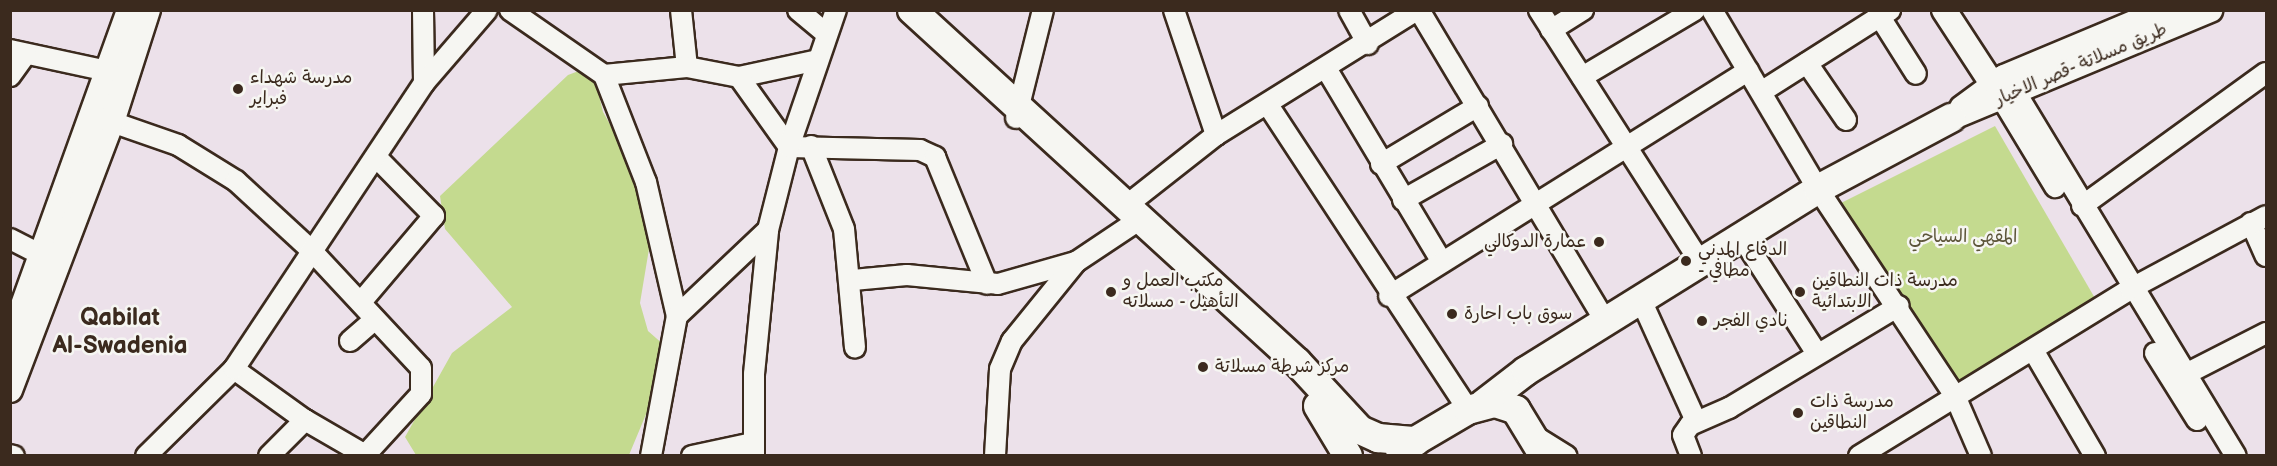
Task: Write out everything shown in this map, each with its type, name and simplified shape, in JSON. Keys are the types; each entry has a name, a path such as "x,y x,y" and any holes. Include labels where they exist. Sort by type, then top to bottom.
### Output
{"highway":[{"path":"892,10 1018,114"},
{"path":"912,10 1018,114 1203,286 1294,379 1348,456"},
{"path":"1203,286 1297,362 1360,430 1378,438 1397,451 1475,407 1526,370 1818,189 1952,118"},
{"path":"1526,370 1516,410 1540,446"},
{"path":"1475,407 1516,410"}],"main road":[{"path":"10,390 112,122 117,73 129,10"},
{"path":"10,341 42,255 117,73 148,10"},
{"path":"1944,10 2004,88"},
{"path":"1963,10 2004,88"},
{"path":"2004,88 2164,10"},
{"name":"طريق مسلاتة -قصر الاخيار","path":"1952,118 2004,88 2196,13"}],"street":[{"path":"423,10 424,83"},
{"path":"146,456 234,369 424,83 487,10"},
{"path":"510,10 604,75 649,192 677,316 651,456"},
{"path":"681,10 687,67"},
{"path":"798,10 826,34"},
{"path":"692,456 753,449 768,230 789,147 836,10"},
{"path":"1018,114 1043,10"},
{"path":"1174,10 1216,135"},
{"path":"1349,10 1368,44"},
{"path":"1539,10 1582,77 1623,149 1701,263"},
{"path":"1551,30 1583,10"},
{"path":"1582,77 1695,10"},
{"path":"1712,10 1818,189 1899,306 1955,396 1981,456"},
{"path":"995,456 1003,356 1076,262 1216,135 1327,70 1368,44 1411,12 1478,106 1502,144 1536,206 1606,322"},
{"path":"1761,92 1885,14 1916,74"},
{"path":"10,76 18,52 117,73"},
{"path":"604,75 687,67 739,77 818,60"},
{"path":"1807,63 1846,120"},
{"path":"1327,70 1381,164 1442,262"},
{"path":"1389,296 1536,206 1748,71"},
{"path":"2082,206 2266,73"},
{"path":"739,77 789,147"},
{"path":"2004,88 2082,206 2125,292 2184,375 2236,456"},
{"path":"2004,88 2221,456"},
{"path":"1268,105 1389,296 1475,407"},
{"path":"1381,164 1478,106"},
{"path":"112,122 178,145 236,181 311,250 361,302 374,320 420,368 424,381 421,394 366,455 304,420 234,369"},
{"path":"1404,200 1502,144"},
{"path":"812,146 844,229 853,280 855,346"},
{"path":"789,147 920,150 935,158 987,284"},
{"path":"361,302 434,216 376,157"},
{"path":"1859,456 2125,292 2259,219 2266,256"},
{"path":"677,316 768,230"},
{"path":"1742,237 1817,354"},
{"path":"10,238 42,255"},
{"path":"853,280 907,275 987,284 1076,262"},
{"path":"1641,300 1696,421"},
{"path":"1691,456 1683,435 1696,421 1729,408 1899,306"},
{"path":"350,341 374,320"},
{"path":"2184,375 2266,333"},
{"path":"2033,350 2095,456"},
{"path":"269,456 304,420"},
{"path":"1540,446 1567,456"}],"green space":[{"path":"592,66 603,112 638,174 651,237 640,303 648,331 672,352 629,455 416,455 405,437 452,353 512,307 445,229 440,196 568,75"},
{"name":"المقهي السياحي","path":"1995,126 2096,300 1960,383 1839,204"}],"place":[{"name":"مدرسة شهداء فبراير","path":"238,89"},
{"name":"عمارة الدوكالي","path":"1599,242"},
{"name":"الدفاع المدني - مطافي","path":"1686,261"},
{"name":"مكتب العمل و التأهيل - مسلاته","path":"1111,292"},
{"name":"مدرسة ذات النطاقين الابتدائية","path":"1800,292"},
{"name":"سوق باب احارة","path":"1452,314"},
{"name":"نادي الفجر","path":"1702,321"},
{"name":"مركز شرطة مسلاتة","path":"1203,367"},
{"name":"مدرسة ذات النطاقين","path":"1798,413"}],"district":[{"name":"Qabilat Al-Swadenia","path":"120,332"}]}
